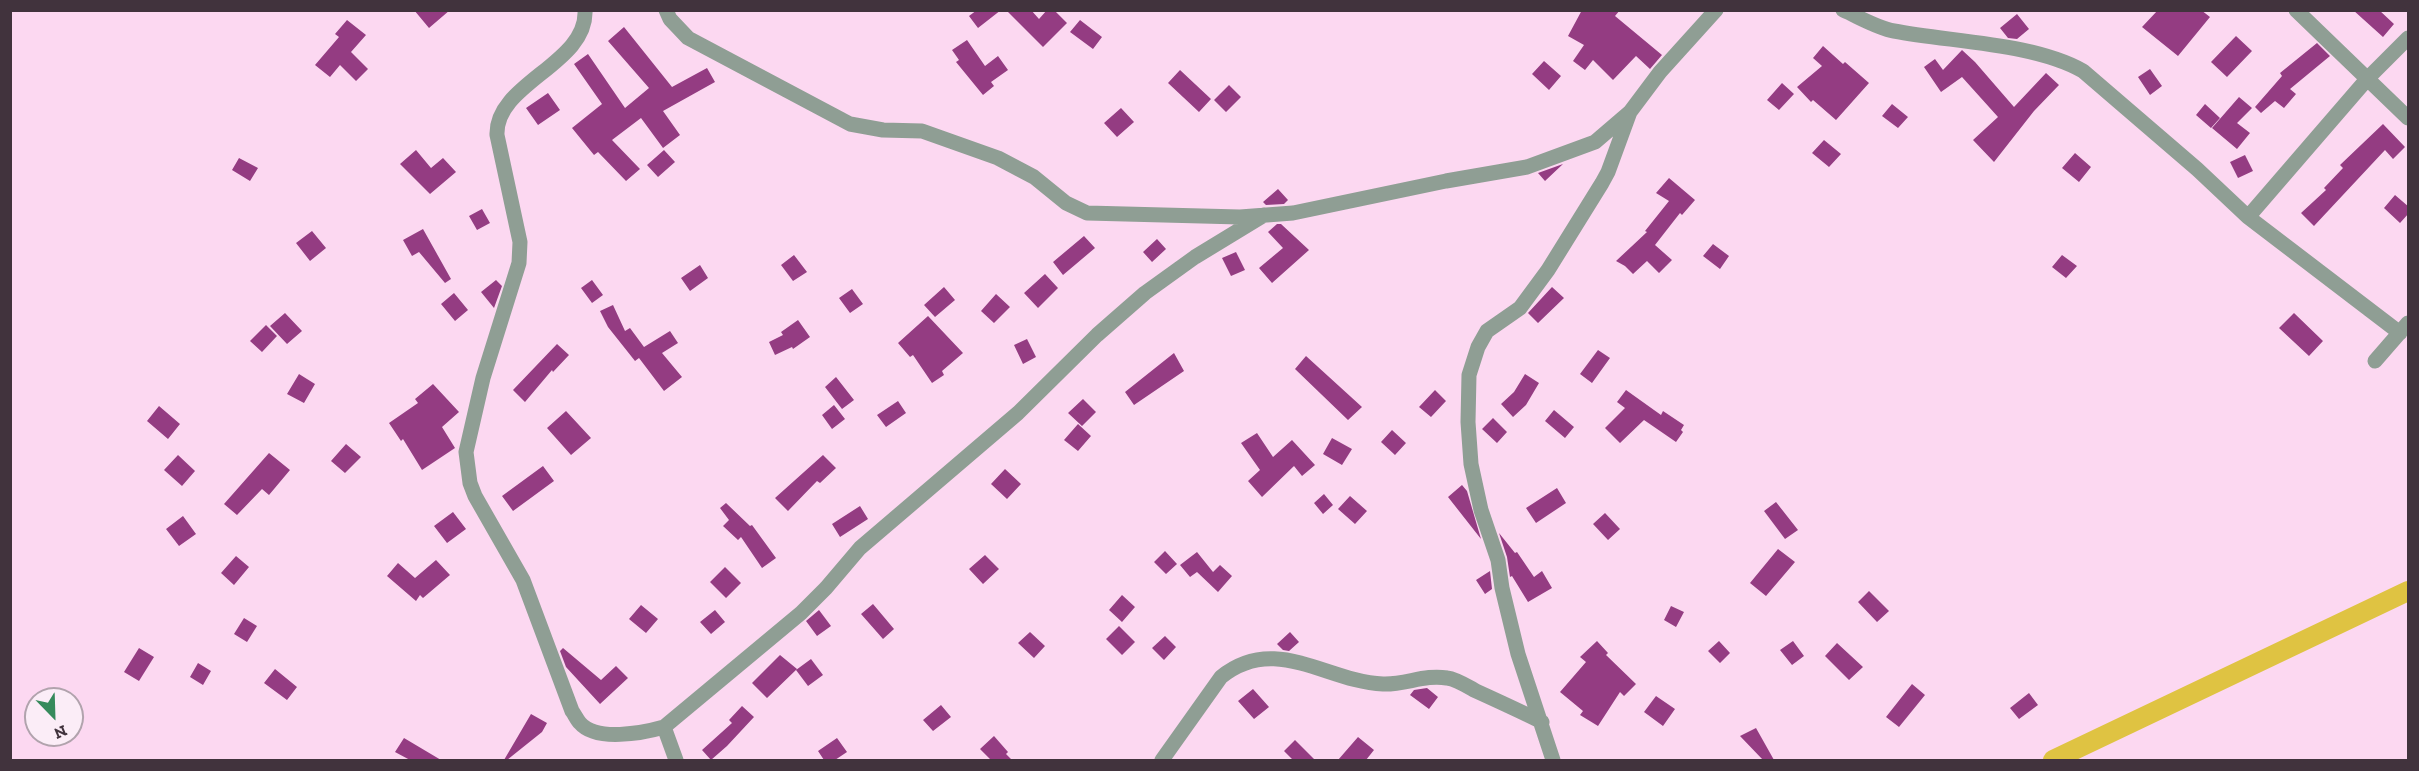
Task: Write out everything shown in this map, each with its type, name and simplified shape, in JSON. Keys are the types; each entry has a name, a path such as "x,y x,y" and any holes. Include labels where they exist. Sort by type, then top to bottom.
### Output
{"street":[{"path":"585,10 583,28 573,44 504,108 496,124 520,242 519,263 483,378 466,452 470,483 475,496 523,580 572,711 581,725 595,732 643,733 664,726 801,613 860,548 1018,413 1145,292 1195,257 1264,215"},
{"path":"666,10 670,19 688,38 850,124 883,130 922,131 998,158 1034,177 1066,203 1087,213 1240,217 1293,213 1446,181 1527,167 1594,142 1630,112 1660,72 1716,10"},
{"path":"1843,10 1891,30 2034,53 2064,61 2083,71 2248,217 2404,328 2374,361"},
{"path":"2296,10 2409,118"},
{"path":"2248,217 2368,78 2409,38"},
{"path":"1553,760 1518,654 1502,588 1498,560 1481,510 1471,464 1468,422 1469,375 1478,347 1487,331 1520,308 1548,270 1602,183 1630,112"},
{"path":"1162,760 1221,677 1234,666 1255,659 1294,661 1382,684 1419,678 1449,678 1542,722"},
{"path":"664,726 676,760"}],"building":[{"path":"414,10 450,10 429,28"},
{"path":"977,10 1001,10 978,28 969,16"},
{"path":"1006,10 1031,10 1039,19 1047,10 1054,10 1067,23 1043,47"},
{"path":"1582,10 1620,10 1615,16 1662,55 1650,69 1636,56 1613,80 1593,60 1585,70 1573,61 1584,45 1568,36"},
{"path":"2158,10 2201,10 2210,17 2178,56 2142,27"},
{"path":"2353,10 2379,10 2394,24 2383,37"},
{"path":"2017,14 2029,29 2017,39 2008,38 2000,28"},
{"path":"347,20 366,35 351,52 368,69 356,81 340,65 330,77 315,65 339,37 335,34"},
{"path":"1080,20 1102,37 1093,49 1070,32"},
{"path":"624,27 672,87 707,68 715,82 663,111 680,135 663,148 641,118 612,140 640,169 626,181 598,152 594,155 572,128 602,104 574,64 588,54 625,108 649,88 608,41"},
{"path":"2236,36 2252,51 2227,77 2211,62"},
{"path":"967,40 985,66 998,56 1008,70 991,82 994,86 983,95 956,62 959,60 952,50"},
{"path":"2317,43 2330,56 2290,89 2296,94 2284,108 2275,101 2261,113 2255,107 2282,76 2280,73"},
{"path":"1823,46 1869,83 1836,120 1813,100 1811,102 1797,87 1822,66 1813,58"},
{"path":"1962,50 2014,107 2046,73 2059,85 2034,111 1994,162 1973,140 1998,117 1962,77 1941,92 1924,67 1935,59 1943,70"},
{"path":"1544,61 1561,76 1549,90 1532,74"},
{"path":"2150,69 2162,86 2150,95 2138,77"},
{"path":"1180,70 1211,99 1199,112 1168,83"},
{"path":"1782,83 1794,94 1779,110 1767,100"},
{"path":"1229,85 1241,97 1226,112 1214,100"},
{"path":"548,93 560,110 538,125 526,108"},
{"path":"2239,97 2252,108 2237,123 2250,133 2237,149 2212,128"},
{"path":"1892,104 1908,117 1898,128 1882,116"},
{"path":"2205,104 2220,118 2211,128 2196,115"},
{"path":"1121,108 1134,122 1117,137 1104,123"},
{"path":"2383,124 2405,147 2393,159 2385,150 2314,226 2301,213 2326,190 2324,188 2343,168 2340,165"},
{"path":"1824,140 1841,154 1829,167 1812,153"},
{"path":"416,150 431,168 443,158 456,172 430,194 400,164"},
{"path":"664,150 675,162 658,177 647,165"},
{"path":"2075,153 2091,167 2079,182 2062,168"},
{"path":"2245,155 2253,171 2238,178 2230,162"},
{"path":"239,158 258,168 250,181 232,170"},
{"path":"1563,164 1545,181 1538,173"},
{"path":"1669,178 1695,200 1682,215 1680,213 1655,245 1672,260 1659,273 1647,261 1633,274 1616,261 1647,232 1645,231 1669,201 1656,193"},
{"path":"1278,189 1288,200 1284,204 1266,205 1263,202"},
{"path":"2395,195 2409,207 2409,213 2400,223 2384,208"},
{"path":"482,209 490,223 477,230 469,216"},
{"path":"1277,224 1281,224 1309,250 1272,283 1259,268 1283,248 1268,232"},
{"path":"423,229 451,279 445,283 419,252 412,256 403,240"},
{"path":"312,231 326,248 310,261 296,243"},
{"path":"1084,236 1095,248 1063,275 1053,262"},
{"path":"1157,239 1166,249 1152,262 1143,252"},
{"path":"1713,244 1729,256 1720,269 1703,256"},
{"path":"1236,252 1245,270 1231,276 1222,258"},
{"path":"794,255 807,272 793,281 781,265"},
{"path":"2062,255 2077,266 2066,278 2052,267"},
{"path":"700,265 708,278 690,291 681,278"},
{"path":"1045,274 1058,288 1038,308 1024,293"},
{"path":"496,280 502,286 494,308 481,292"},
{"path":"592,280 603,295 592,303 581,288"},
{"path":"944,287 955,300 935,317 924,305"},
{"path":"1552,287 1564,298 1538,323 1528,313"},
{"path":"852,289 863,304 850,313 839,298"},
{"path":"454,293 468,310 455,321 441,304"},
{"path":"996,294 1010,307 994,323 981,311"},
{"path":"613,305 625,331 630,328 644,347 670,331 678,343 662,353 682,377 664,391 639,358 635,361 608,327 600,311"},
{"path":"285,313 302,331 287,344 270,326"},
{"path":"2294,313 2323,341 2309,356 2279,328"},
{"path":"928,316 963,353 942,371 944,375 932,383 913,355 910,357 898,343"},
{"path":"798,320 810,337 793,349 792,347 775,355 769,342 783,335 781,332"},
{"path":"266,325 277,336 262,352 250,341"},
{"path":"1027,339 1036,357 1023,364 1014,345"},
{"path":"557,344 569,355 553,372 552,370 525,402 513,390"},
{"path":"1598,350 1610,358 1592,383 1580,374"},
{"path":"1174,353 1184,371 1134,405 1125,392"},
{"path":"1306,356 1362,407 1348,420 1295,369"},
{"path":"299,374 315,384 304,403 287,394"},
{"path":"1525,374 1539,383 1526,405 1513,417 1501,404 1514,392"},
{"path":"836,377 854,400 842,409 825,387"},
{"path":"433,384 459,412 442,427 455,448 422,470 403,439 401,441 389,423 418,403 415,399"},
{"path":"1435,390 1446,401 1431,417 1419,407"},
{"path":"1626,390 1661,415 1663,411 1684,425 1681,430 1683,432 1676,442 1644,420 1620,443 1605,428 1625,408 1617,402"},
{"path":"1083,399 1096,412 1082,426 1068,413"},
{"path":"898,401 906,413 886,427 877,415"},
{"path":"834,405 845,419 832,429 822,415"},
{"path":"159,406 180,424 168,439 147,421"},
{"path":"1554,410 1574,427 1565,438 1545,421"},
{"path":"566,411 591,438 571,455 547,428"},
{"path":"1493,418 1507,432 1497,443 1482,429"},
{"path":"1078,424 1091,436 1078,451 1064,440"},
{"path":"1392,430 1406,443 1395,455 1381,442"},
{"path":"1257,433 1273,457 1292,440 1315,465 1302,476 1294,466 1262,497 1248,481 1260,470 1241,443"},
{"path":"1332,438 1352,449 1342,465 1323,454"},
{"path":"346,444 361,457 345,473 331,461"},
{"path":"269,453 290,470 269,495 262,489 237,515 224,504"},
{"path":"178,455 195,471 182,486 164,470"},
{"path":"823,455 836,468 820,483 817,481 788,511 775,498"},
{"path":"543,466 554,481 513,511 502,496"},
{"path":"1005,469 1021,484 1007,499 991,484"},
{"path":"1462,485 1467,491 1481,539 1448,497"},
{"path":"1557,488 1566,503 1536,523 1526,508"},
{"path":"1324,494 1333,505 1323,514 1314,503"},
{"path":"1350,496 1367,511 1355,524 1338,509"},
{"path":"1776,502 1798,530 1785,539 1764,511"},
{"path":"726,503 750,526 752,525 776,558 762,568 741,537 738,540 723,526 729,520 720,508"},
{"path":"860,506 868,519 840,537 832,524"},
{"path":"453,512 466,529 447,543 434,526"},
{"path":"1605,513 1620,529 1608,540 1593,524"},
{"path":"183,516 196,534 179,546 166,529"},
{"path":"1499,533 1515,553 1517,552 1534,577 1542,571 1552,588 1528,602 1512,576 1510,577 1507,557"},
{"path":"1778,549 1795,562 1766,596 1750,583"},
{"path":"1165,551 1177,564 1166,574 1154,562"},
{"path":"1197,552 1213,572 1220,565 1232,576 1218,592 1197,572 1190,577 1180,565"},
{"path":"985,555 999,569 983,584 969,569"},
{"path":"236,556 249,567 234,585 221,573"},
{"path":"436,560 450,575 423,598 420,595 416,601 387,576 398,563 415,578"},
{"path":"725,567 741,583 726,598 710,582"},
{"path":"1490,571 1492,589 1485,594 1476,580"},
{"path":"1869,591 1889,611 1877,622 1858,602"},
{"path":"1122,595 1135,607 1122,622 1109,610"},
{"path":"873,604 894,629 883,639 861,614"},
{"path":"641,605 658,619 646,633 629,619"},
{"path":"1671,606 1684,612 1676,627 1664,620"},
{"path":"715,610 725,622 711,634 700,622"},
{"path":"819,610 831,626 817,636 806,621"},
{"path":"244,618 257,626 247,642 234,634"},
{"path":"1119,626 1135,642 1122,655 1106,639"},
{"path":"1030,632 1045,646 1034,658 1018,643"},
{"path":"1290,632 1299,642 1289,651 1283,650 1277,644"},
{"path":"1165,636 1176,647 1164,660 1152,648"},
{"path":"1597,641 1608,653 1606,655 1636,684 1624,696 1620,692 1598,726 1580,715 1583,711 1560,692 1586,662 1580,657"},
{"path":"1719,641 1730,653 1720,663 1708,651"},
{"path":"1793,641 1804,656 1792,665 1780,650"},
{"path":"1837,643 1863,667 1849,680 1825,656"},
{"path":"139,648 154,657 139,681 124,672"},
{"path":"563,648 601,680 616,666 628,678 600,704 566,667 560,651"},
{"path":"780,655 797,669 767,698 752,683"},
{"path":"811,659 823,675 808,686 796,670"},
{"path":"198,663 211,671 203,685 190,677"},
{"path":"275,669 297,687 287,700 264,683"},
{"path":"1912,684 1925,695 1899,727 1886,717"},
{"path":"1427,688 1438,697 1429,709 1410,695 1414,690"},
{"path":"1253,689 1269,707 1254,719 1238,701"},
{"path":"2029,693 2038,705 2019,719 2010,708"},
{"path":"1656,696 1675,709 1663,726 1644,712"},
{"path":"941,705 951,717 933,731 923,720"},
{"path":"742,706 754,717 711,760 702,750 732,723 729,720"},
{"path":"531,714 547,723 542,732 504,760"},
{"path":"1756,728 1774,760 1763,760 1740,736"},
{"path":"994,736 1012,760 991,760 980,749"},
{"path":"1358,737 1374,750 1366,760 1338,760"},
{"path":"404,738 441,760 410,760 395,752"},
{"path":"837,738 847,752 835,760 824,760 818,751"},
{"path":"1295,740 1315,760 1293,760 1284,751"}],"waterway":[{"path":"2053,760 2408,591"}]}
